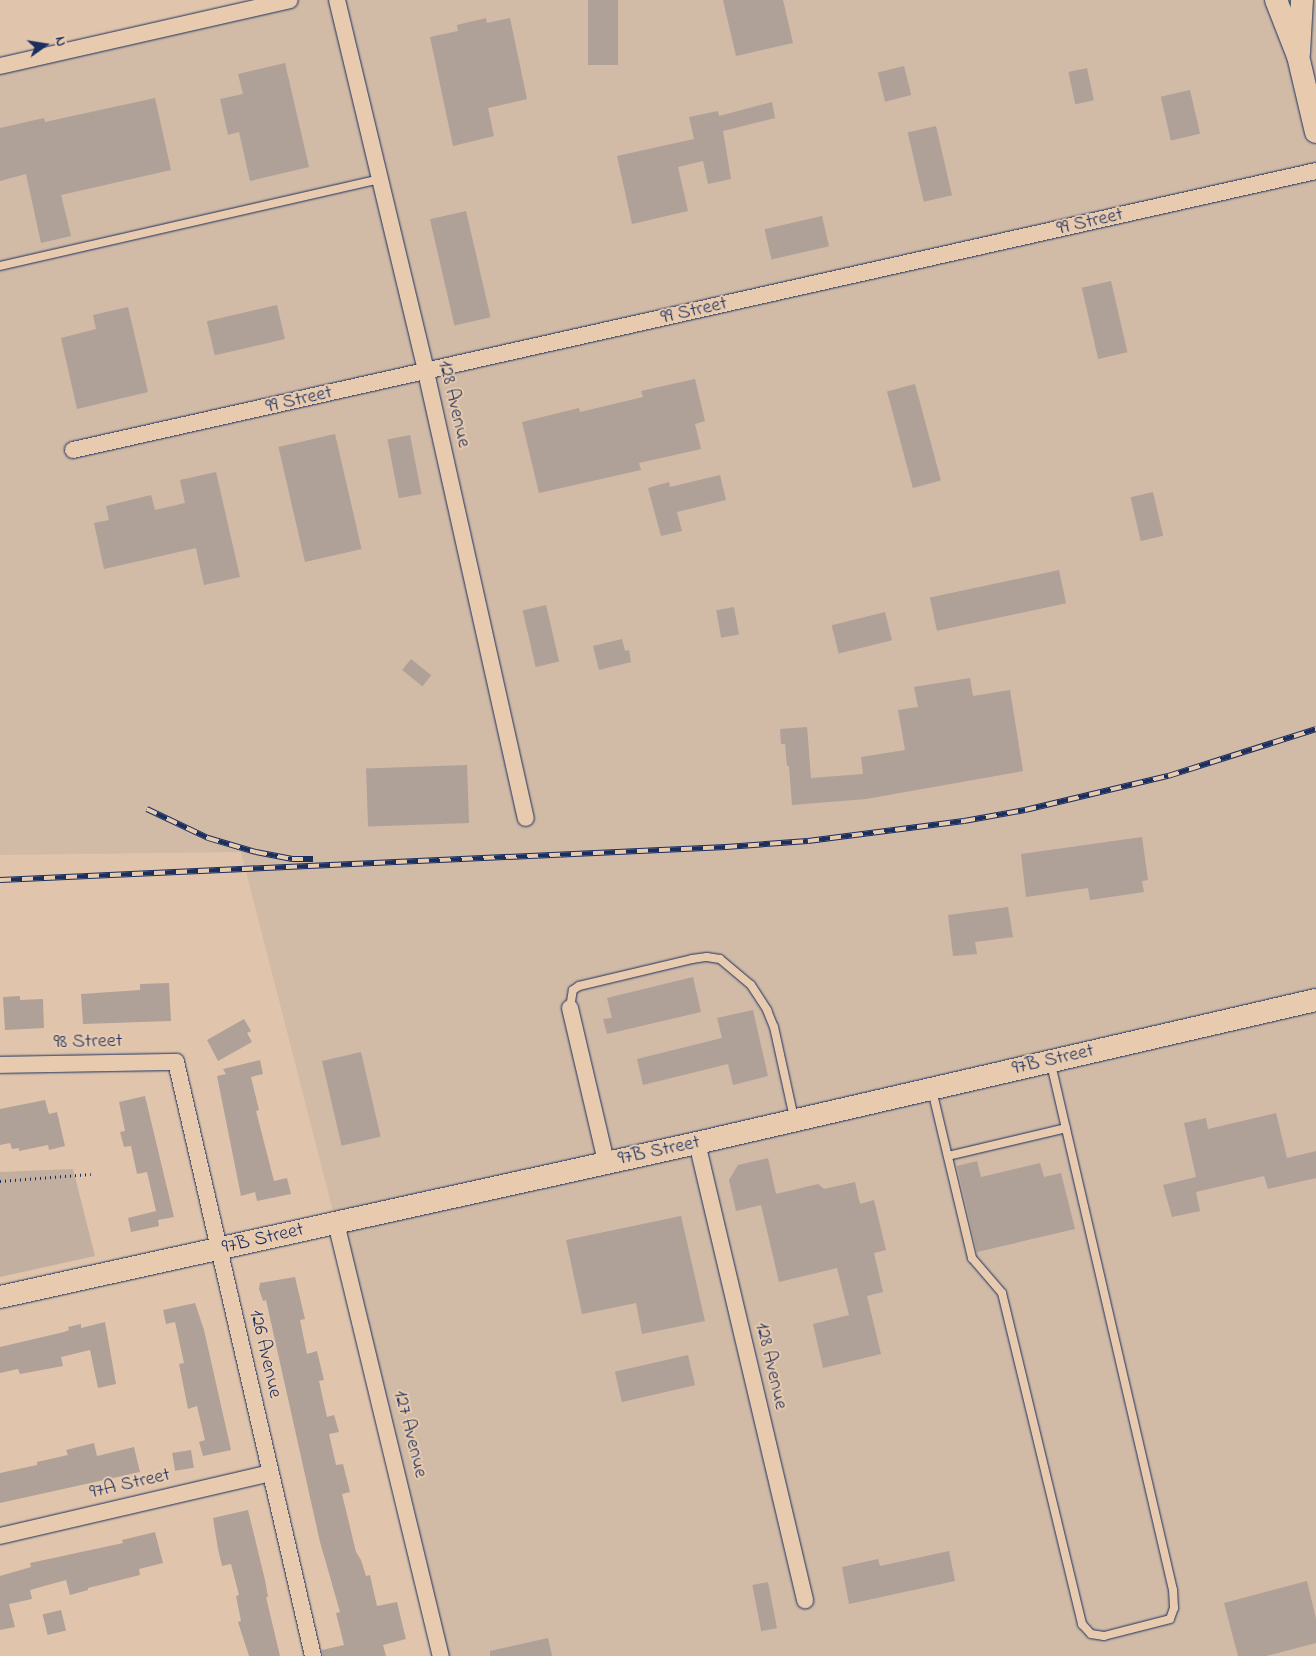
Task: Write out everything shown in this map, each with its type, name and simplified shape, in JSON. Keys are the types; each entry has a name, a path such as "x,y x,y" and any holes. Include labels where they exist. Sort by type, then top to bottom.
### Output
{"street":[{"path":"0,66 290,0"},
{"name":"128 Avenue","path":"337,0 426,372 526,818"},
{"path":"1276,0 1307,54"},
{"path":"1302,0 1316,132"},
{"name":"99 Street","path":"73,450 1316,172"},
{"name":"97B Street","path":"0,1297 696,1143 1316,1000"},
{"path":"570,1008 606,1162"},
{"name":"98 Street","path":"0,1065 176,1062"},
{"name":"126 Avenue","path":"176,1062 313,1656"},
{"name":"128 Avenue","path":"696,1143 804,1600"},
{"name":"127 Avenue","path":"336,1223 442,1656"},
{"name":"97A Street","path":"0,1536 270,1473"}],"lane":[{"path":"0,266 380,179"},
{"path":"570,1008 573,990 579,986 692,959 707,957 720,959 751,985 767,1010 774,1027 795,1120"},
{"path":"932,1088 972,1258 1002,1293 1082,1624 1092,1634 1104,1636 1170,1619 1174,1608 1173,1590 1051,1061"},
{"path":"948,1156 1066,1128"}],"path":[{"path":"0,1181 91,1174"}],"shaded area":[{"path":"290,0 1276,0 1298,55 1302,0 1316,0 1316,1656 441,1656 336,1223 241,852 0,855 0,66"},
{"path":"73,1169 95,1256 0,1277 0,1172"}],"building":[{"path":"588,0 618,0 618,65 588,65"},
{"path":"723,0 783,0 793,43 736,56"},
{"path":"486,18 487,23 510,18 527,99 488,108 494,136 453,146 430,37 458,31 457,25"},
{"path":"285,63 309,167 250,181 239,132 228,135 220,99 243,94 238,74"},
{"path":"904,66 911,95 885,102 878,73"},
{"path":"1087,68 1094,100 1075,104 1068,72"},
{"path":"1190,90 1200,134 1171,141 1161,97"},
{"path":"155,98 171,170 61,195 71,236 41,243 26,174 0,181 0,128 44,118 45,122"},
{"path":"772,102 775,118 723,131 731,179 708,184 703,161 678,167 688,211 632,224 617,156 694,139 689,117 718,111 719,116"},
{"path":"936,126 952,195 924,202 908,133"},
{"path":"466,211 491,317 454,326 430,219"},
{"path":"822,216 829,246 771,259 765,229"},
{"path":"1111,281 1127,352 1098,359 1082,288"},
{"path":"277,305 285,339 215,355 207,321"},
{"path":"128,307 148,392 77,409 61,338 96,329 93,315"},
{"path":"695,379 705,421 695,424 701,449 639,463 641,470 539,493 522,422 579,408 580,412 643,397 641,391"},
{"path":"915,384 941,481 913,488 887,392"},
{"path":"335,434 362,549 305,562 278,447"},
{"path":"410,435 421,494 399,498 387,439"},
{"path":"216,472 240,577 204,585 196,548 104,569 94,523 109,520 106,506 151,495 155,510 185,503 180,480"},
{"path":"720,475 726,500 677,512 682,531 661,536 648,488 669,482 670,487"},
{"path":"1153,492 1163,536 1141,541 1131,497"},
{"path":"1059,570 1066,603 937,631 930,597"},
{"path":"546,605 559,662 536,667 523,610"},
{"path":"734,607 739,635 721,638 716,610"},
{"path":"885,612 892,640 839,653 832,625"},
{"path":"622,639 625,651 629,650 631,662 599,670 593,646"},
{"path":"411,659 431,675 422,686 402,670"},
{"path":"970,678 973,696 1010,690 1023,771 866,799 792,805 789,766 787,766 785,744 781,744 780,729 807,727 811,778 863,774 861,757 905,750 898,710 918,707 914,687"},
{"path":"467,765 469,823 368,826 366,769"},
{"path":"1142,837 1148,880 1142,881 1144,892 1090,900 1088,888 1026,897 1021,854"},
{"path":"1008,907 1013,937 975,942 977,954 953,956 948,915"},
{"path":"693,977 701,1012 607,1034 603,1019 612,1018 607,998"},
{"path":"169,983 171,1021 83,1024 81,994 140,990 140,984"},
{"path":"20,996 20,1000 43,999 44,1028 5,1030 3,997"},
{"path":"753,1010 768,1076 733,1085 728,1064 643,1085 637,1059 722,1038 717,1018"},
{"path":"244,1019 251,1031 247,1033 252,1042 218,1061 207,1040"},
{"path":"361,1052 381,1137 342,1146 322,1061"},
{"path":"260,1060 263,1074 251,1077 259,1110 256,1111 274,1181 287,1178 291,1194 257,1201 255,1192 241,1196 217,1076 226,1074 223,1069"},
{"path":"145,1096 174,1217 158,1220 159,1226 131,1232 128,1218 156,1211 147,1172 137,1174 131,1146 124,1147 120,1132 125,1131 119,1102"},
{"path":"45,1100 49,1114 57,1112 65,1146 49,1150 48,1145 19,1151 19,1148 12,1149 10,1143 0,1145 0,1109"},
{"path":"1276,1113 1287,1158 1316,1151 1316,1178 1268,1189 1264,1176 1196,1192 1200,1211 1172,1217 1163,1185 1196,1177 1184,1123 1206,1118 1208,1129"},
{"path":"768,1158 776,1194 818,1184 824,1189 855,1182 860,1204 874,1200 886,1250 874,1253 883,1292 867,1296 881,1354 823,1368 813,1324 849,1315 837,1268 779,1282 761,1205 736,1211 729,1180 738,1165"},
{"path":"977,1161 981,1177 1040,1163 1044,1177 1061,1173 1075,1229 977,1252 957,1166"},
{"path":"681,1216 705,1321 642,1334 636,1303 582,1314 566,1240"},
{"path":"295,1277 305,1319 300,1320 307,1354 317,1351 324,1380 319,1381 327,1417 334,1415 339,1432 329,1434 336,1465 343,1464 350,1492 342,1494 356,1552 361,1560 366,1576 370,1575 377,1606 397,1602 406,1639 383,1645 386,1656 323,1656 322,1650 344,1645 336,1613 340,1612 320,1542 266,1300 263,1301 259,1289 260,1283"},
{"path":"195,1303 204,1330 231,1450 203,1456 199,1442 205,1440 197,1406 188,1409 179,1364 184,1363 175,1322 166,1324 163,1310"},
{"path":"105,1322 116,1384 98,1388 90,1350 61,1357 63,1366 20,1374 18,1369 0,1373 0,1347 64,1332 69,1330 68,1327 81,1324 81,1328"},
{"path":"688,1355 695,1385 622,1402 615,1372"},
{"path":"94,1443 97,1456 134,1447 140,1472 0,1503 0,1473 37,1465 37,1462 68,1455 66,1450"},
{"path":"191,1450 194,1468 175,1471 172,1453"},
{"path":"248,1510 265,1580 268,1597 266,1597 280,1656 249,1656 238,1622 241,1621 236,1596 239,1595 231,1564 222,1566 218,1549 213,1518"},
{"path":"155,1532 163,1563 139,1569 140,1575 88,1588 88,1590 70,1595 66,1580 30,1590 32,1599 9,1604 15,1627 0,1630 0,1576 31,1567 30,1563 123,1543 122,1540"},
{"path":"949,1551 955,1581 849,1604 842,1567 878,1559 880,1566"},
{"path":"1307,1581 1316,1619 1316,1643 1266,1656 1238,1656 1224,1603"},
{"path":"768,1582 777,1628 761,1631 752,1585"},
{"path":"61,1610 66,1630 48,1635 43,1615"},
{"path":"548,1638 552,1656 490,1656 490,1651"}],"railway":[{"path":"0,880 726,847 808,841 964,821 1025,810 1168,776 1316,729"},
{"path":"147,809 208,838 256,852 292,859 313,859"}]}
